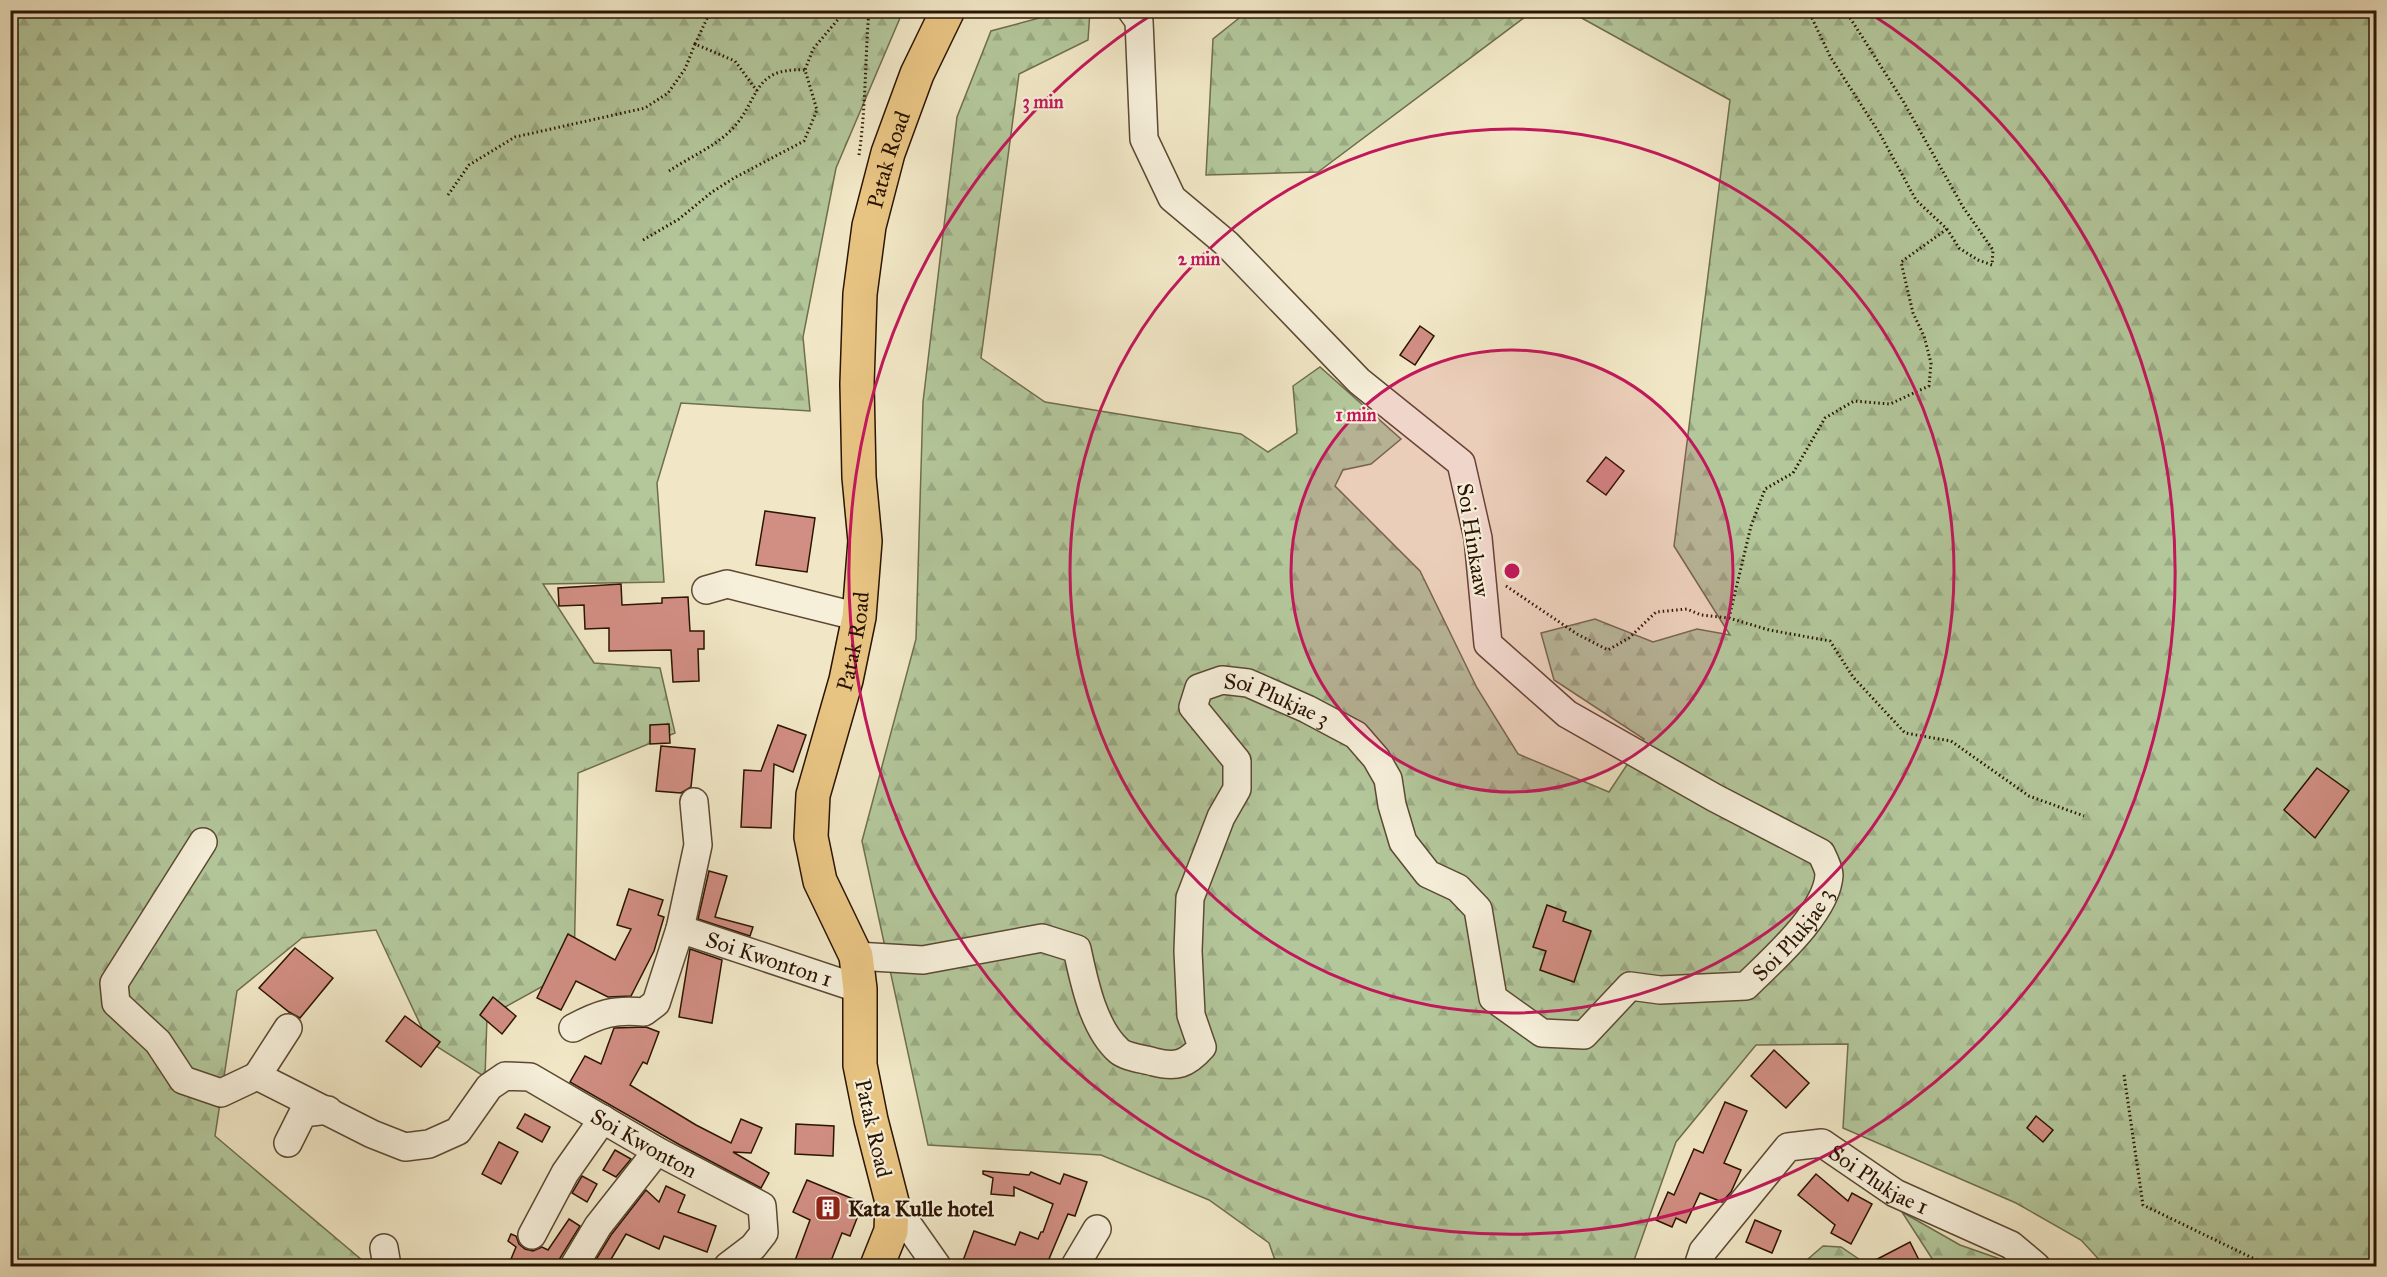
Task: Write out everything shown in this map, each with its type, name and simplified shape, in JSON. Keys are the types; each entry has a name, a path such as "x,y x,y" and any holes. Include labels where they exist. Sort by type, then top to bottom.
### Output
{"main road":[{"name":"Patak Road","path":"877,1266 891,1231 892,1202 860,1065 861,989 856,956 820,881 810,837 813,795 846,680 859,617 865,541 859,477 857,384 860,294 869,226 892,143 917,75 948,10"}],"street":[{"name":"Soi Hinkaaw","path":"1131,10 1139,21 1144,140 1172,198 1227,244 1359,381 1461,463 1478,538 1488,644 1566,714 1715,798 1821,853 1829,874"},
{"path":"706,590 727,584 859,617"},
{"name":"Soi Plukjae 3","path":"856,956 923,960 1042,938 1077,949 1084,981 1099,1024 1119,1052 1168,1066 1190,1060 1202,1047 1191,1015 1188,951 1190,898 1221,818 1237,789 1237,761 1193,708 1198,688 1222,680 1248,683 1258,687 1356,735 1376,758 1388,779 1392,805 1403,842 1428,874 1458,888 1478,909 1493,998 1542,1033 1584,1035 1630,986 1660,990 1746,986 1787,946 1819,905 1829,874"},
{"path":"573,1028 613,1011 644,1012 656,1003 680,929 698,845 694,802"},
{"path":"203,842 114,983 116,1003 158,1042 183,1080 221,1093 257,1076 288,1028"},
{"name":"Soi Kwonton 1","path":"680,929 861,989"},
{"path":"257,1076 328,1110"},
{"name":"Soi Kwonton","path":"328,1110 372,1134 405,1147 429,1144 458,1131 489,1087 505,1076 530,1077 657,1151 762,1206 764,1233 753,1247 728,1266"},
{"path":"288,1143 303,1113 328,1110"},
{"path":"532,1235 565,1173 603,1119"},
{"name":"Soi Plukjae 1","path":"1698,1266 1703,1251 1788,1147 1822,1143 1895,1193 2011,1245 2036,1266"},
{"path":"574,1266 598,1226 657,1151"},
{"path":"892,1202 937,1266"},
{"path":"1075,1266 1097,1229"}],"path":[{"path":"448,195 469,165 515,136 645,108 668,93 685,69 711,10"},
{"path":"643,240 679,219 712,192 734,178 804,141 818,110 805,70 813,49 846,10"},
{"path":"859,157 864,120 864,64 868,10"},
{"path":"1808,10 1831,58 1880,134 1916,200 1947,229 1959,248 1978,260 1992,265 1993,250 1963,207 1903,101 1845,10"},
{"path":"695,44 735,61 758,91"},
{"path":"669,171 728,133 745,112 761,82 787,69 805,70"},
{"path":"1729,618 1751,526 1765,489 1793,474 1826,418 1854,401 1890,404 1929,386 1931,363 1924,336 1913,314 1900,262 1947,229"},
{"path":"1481,571 1577,634 1608,650 1629,638 1656,612 1687,609 1701,615 1729,618 1769,630 1830,642 1853,677 1905,733 1951,741 2030,796 2084,816"},
{"path":"2124,1075 2143,1205 2269,1266"}],"green space":[{"path":"10,11 903,11 836,168 803,337 810,411 681,403 657,483 664,582 543,584 594,663 660,668 675,733 578,773 574,969 487,1017 485,1077 428,1041 376,930 302,938 237,991 215,1136 369,1266 11,1266"},
{"path":"1065,11 1090,11 1088,40 1019,74 981,358 1045,402 1241,434 1268,452 1297,433 1293,386 1320,367 1401,439 1371,464 1343,470 1335,486 1420,571 1477,688 1518,754 1609,792 1644,739 1554,680 1541,633 1595,619 1653,642 1697,629 1730,635 1674,546 1730,100 1569,11 2376,11 2376,1266 2105,1266 2081,1240 2016,1203 1843,1128 1848,1044 1756,1045 1676,1142 1632,1266 1277,1266 1269,1243 1209,1200 1101,1155 928,1145 862,841 916,639 923,402 957,117 991,31"},
{"path":"1248,11 1533,11 1318,172 1206,175 1213,39"},
{"path":"1902,1212 1960,1245 2020,1266 1933,1266 1933,1260"},
{"path":"1823,1246 1841,1247 1869,1266 1800,1266"}],"building":[{"path":"1420,326 1434,336 1415,365 1400,355"},
{"path":"1606,457 1624,471 1606,495 1587,481"},
{"path":"765,511 815,518 807,572 756,565"},
{"path":"621,584 622,605 662,603 662,598 688,597 690,631 704,631 704,649 698,649 699,681 673,682 671,650 609,651 609,628 585,629 584,605 559,606 558,588"},
{"path":"669,724 670,743 650,744 650,725"},
{"path":"778,725 806,735 793,772 774,764 771,828 741,827 744,770 761,771"},
{"path":"661,746 695,749 691,787 681,793 656,791"},
{"path":"2317,768 2349,791 2315,838 2284,810"},
{"path":"709,871 727,876 715,917 753,927 750,936 698,919"},
{"path":"629,889 663,900 658,915 664,917 654,951 631,996 608,997 576,981 561,1010 537,998 568,934 615,960 631,929 617,925"},
{"path":"1547,905 1566,912 1563,921 1591,931 1574,982 1540,970 1546,951 1533,947"},
{"path":"295,948 333,978 300,1018 259,988"},
{"path":"690,949 722,960 712,1023 679,1017"},
{"path":"493,997 516,1016 502,1034 480,1015"},
{"path":"405,1016 440,1042 421,1067 386,1041"},
{"path":"646,1027 659,1032 647,1064 643,1062 630,1085 696,1125 731,1143 741,1119 762,1128 751,1153 733,1152 769,1173 761,1188 570,1082 585,1056 601,1064 614,1028"},
{"path":"1774,1050 1809,1083 1786,1108 1751,1076"},
{"path":"1725,1102 1747,1111 1724,1163 1741,1170 1731,1192 1722,1202 1700,1193 1686,1223 1676,1218 1672,1227 1656,1220 1668,1192 1674,1195 1694,1149 1703,1153"},
{"path":"525,1114 550,1127 542,1142 517,1128"},
{"path":"2036,1116 2053,1130 2043,1142 2027,1128"},
{"path":"796,1124 834,1126 833,1156 795,1154"},
{"path":"499,1142 518,1152 501,1184 482,1174"},
{"path":"615,1150 631,1159 616,1177 603,1170"},
{"path":"983,1171 1029,1175 1031,1172 1060,1184 1064,1174 1087,1182 1075,1216 1068,1214 1046,1266 961,1266 974,1231 1015,1245 1020,1232 1038,1239 1043,1232 1053,1204 1014,1187 1014,1196 991,1194 993,1178 983,1174"},
{"path":"1816,1174 1848,1201 1852,1193 1872,1204 1851,1244 1831,1233 1835,1225 1798,1195"},
{"path":"582,1176 597,1184 587,1202 572,1193"},
{"path":"807,1180 863,1203 850,1236 842,1233 829,1266 793,1266 810,1220 793,1212"},
{"path":"666,1186 685,1195 678,1212 716,1226 707,1252 664,1236 659,1249 626,1234 607,1266 592,1266 611,1235 646,1190 659,1202"},
{"path":"569,1219 580,1226 560,1258 558,1266 547,1266 536,1260 533,1266 527,1266 511,1259 516,1247 508,1241 511,1234 516,1236 519,1244 525,1249 533,1251 542,1247 548,1250"},
{"path":"1755,1220 1781,1231 1772,1253 1746,1242"},
{"path":"1910,1242 1922,1266 1864,1266"}],"place":[{"name":"Kata Kulle hotel","path":"828,1208"}]}
